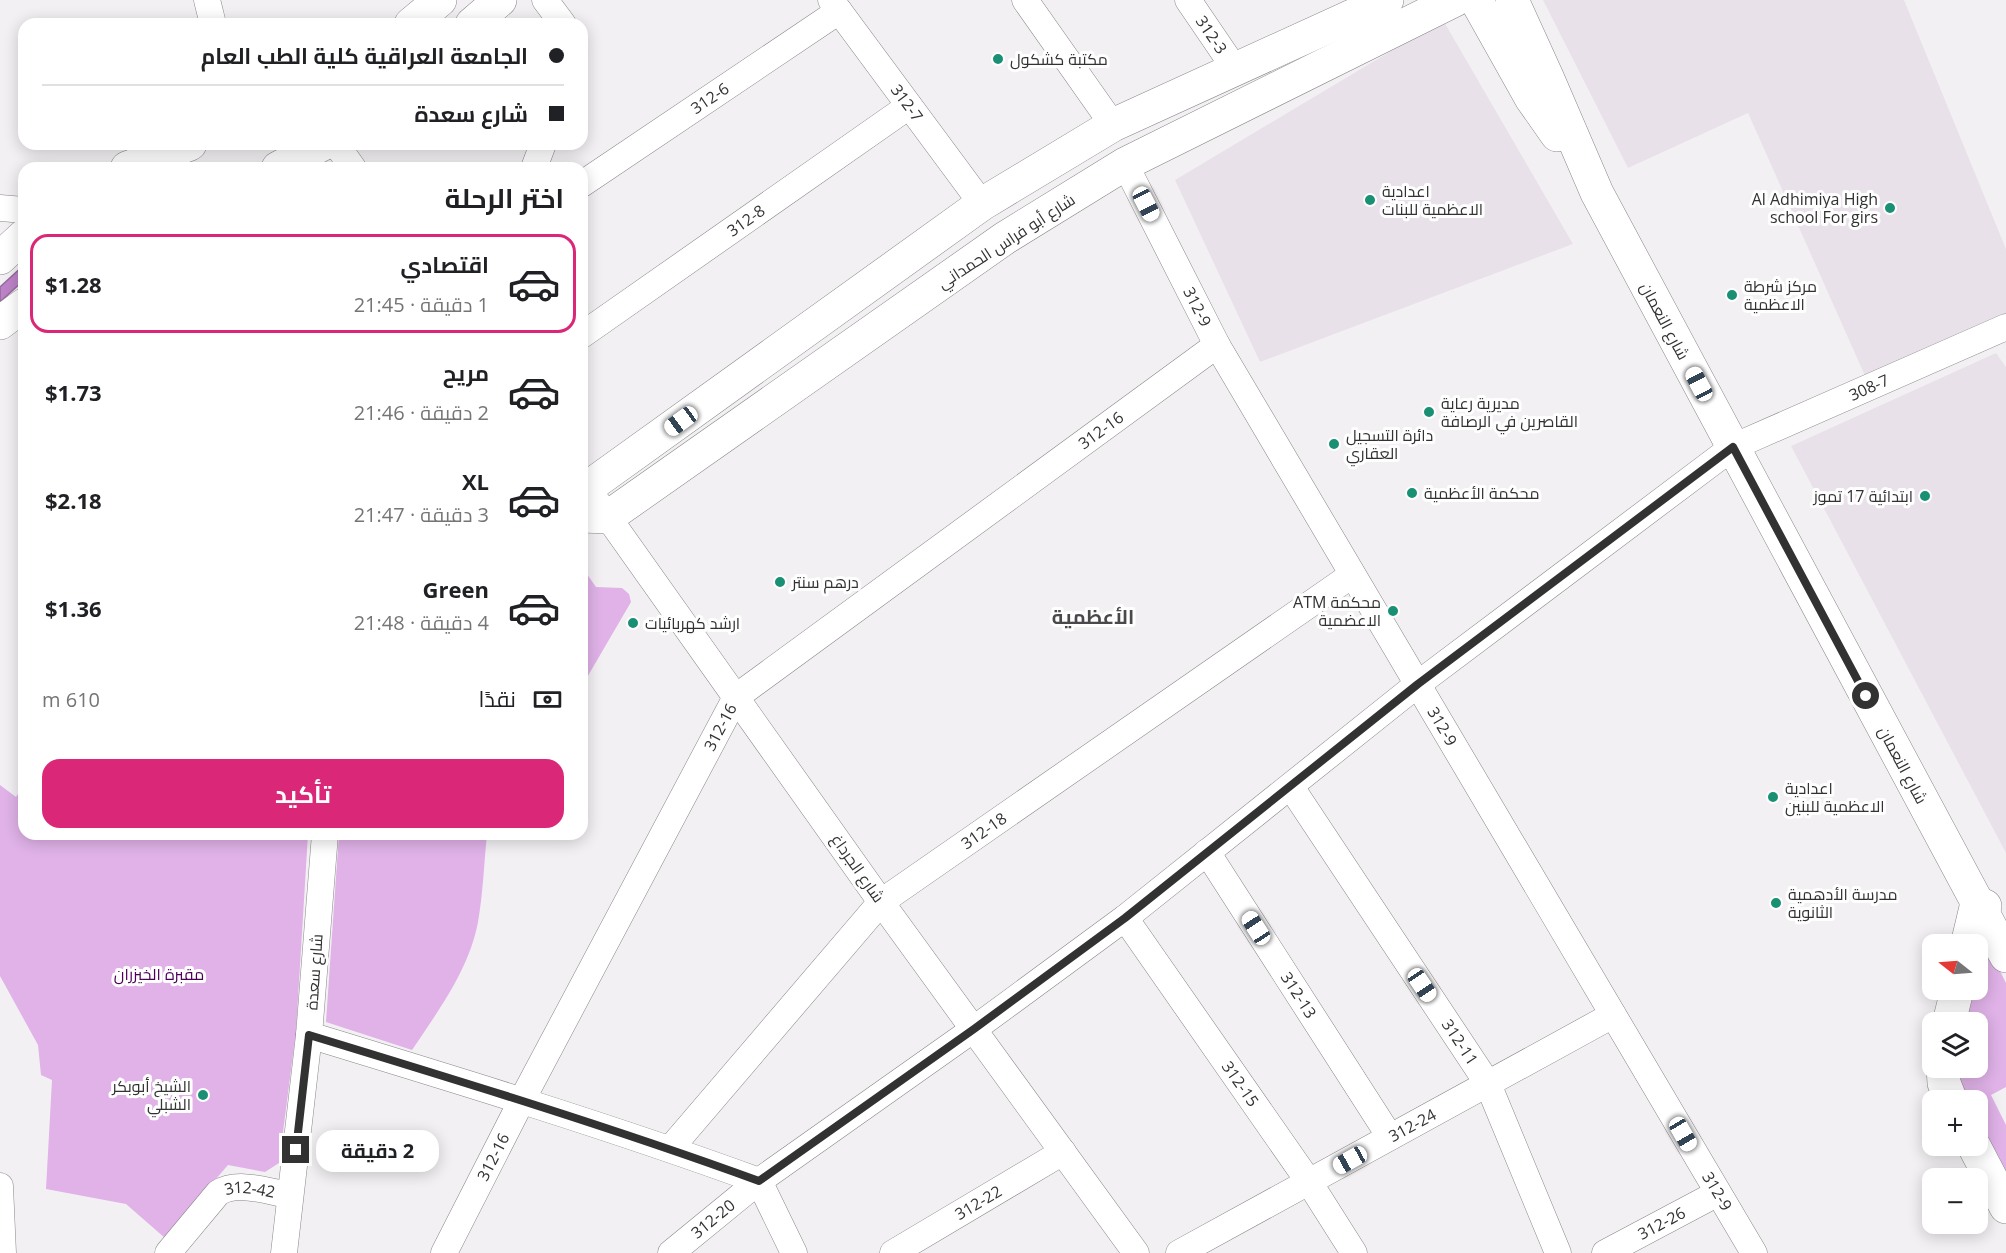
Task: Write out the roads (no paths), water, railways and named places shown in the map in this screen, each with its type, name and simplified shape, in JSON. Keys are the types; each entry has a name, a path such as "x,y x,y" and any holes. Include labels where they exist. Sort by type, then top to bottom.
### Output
{"street":[{"path":"207,0 212,18"},
{"path":"418,18 440,0"},
{"path":"479,18 500,0"},
{"path":"545,0 558,18"},
{"path":"1025,0 1113,125"},
{"name":"312-3","path":"1188,0 1235,69"},
{"name":"شارع أبو فراس الحمداني","path":"588,503 1125,164 1455,0"},
{"name":"شارع النعمان","path":"1476,0 1531,98 1597,194"},
{"name":"شارع النعمان","path":"1512,0 1597,194 1733,447 1991,909 2006,956"},
{"path":"588,503 982,204 1113,125 1235,69 1367,4"},
{"name":"312-7","path":"835,5 982,204"},
{"name":"312-6","path":"588,179 835,5"},
{"name":"312-8","path":"588,331 909,106"},
{"path":"143,162 174,150"},
{"name":"312-9","path":"1125,164 1217,345 1754,1253"},
{"path":"982,204 1005,238"},
{"path":"0,208 18,210"},
{"path":"0,258 18,242"},
{"path":"0,323 18,309"},
{"name":"308-7","path":"1733,447 2006,327"},
{"name":"312-16","path":"444,1253 522,1100 736,697 1217,345"},
{"name":"312-20","path":"671,1253 759,1181 974,1029 1125,918 1418,684 1733,447"},
{"name":"شارع الجرداغ","path":"588,505 736,697 881,902 1136,1253"},
{"name":"312-18","path":"670,1149 881,902 1352,575"},
{"name":"312-11","path":"1291,787 1488,1084 1558,1253"},
{"name":"شارع سعدة","path":"284,1253 309,1035 324,840"},
{"name":"312-13","path":"1207,852 1390,1137"},
{"path":"1974,934 1991,909"},
{"name":"312-15","path":"1125,918 1309,1182 1354,1253"},
{"name":"312-24","path":"1179,1253 1614,1015"},
{"path":"309,1035 522,1100 759,1181 794,1253"},
{"name":"312-22","path":"893,1253 1063,1152"},
{"path":"1979,1156 2006,1207"},
{"path":"0,1186 3,1253"},
{"name":"312-42","path":"168,1253 218,1192 225,1188 239,1187 290,1195"},
{"name":"312-26","path":"1605,1253 1718,1193"}],"place":[{"name":"مكتبة كشكول","path":"998,59"},
{"name":"اعدادية الاعظمية للبنات","path":"1370,200"},
{"name":"Al Adhimiya High school For girs","path":"1890,208"},
{"name":"مركز شرطة الاعظمية","path":"1732,295"},
{"name":"مديرية رعاية القاصرين في الرصافة","path":"1429,412"},
{"name":"دائرة التسجيل العقاري","path":"1334,444"},
{"name":"محكمة الأعظمية","path":"1412,493"},
{"name":"ابتدائية 17 تموز","path":"1925,496"},
{"name":"درهم سنتر","path":"780,582"},
{"name":"ATM محكمة الاعضمية","path":"1393,611"},
{"name":"ارشد كهربائيات","path":"633,623"},
{"name":"اعدادية الاعظمية للبنين","path":"1773,797"},
{"name":"مدرسة الأدهمية الثانوية","path":"1776,903"},
{"name":"الشيخ أبوبكر الشبلي","path":"203,1095"}],"district":[{"name":"الأعظمية","path":"1093,617"}],"park label":[{"name":"مقبرة الخيزران","path":"159,974"}]}
